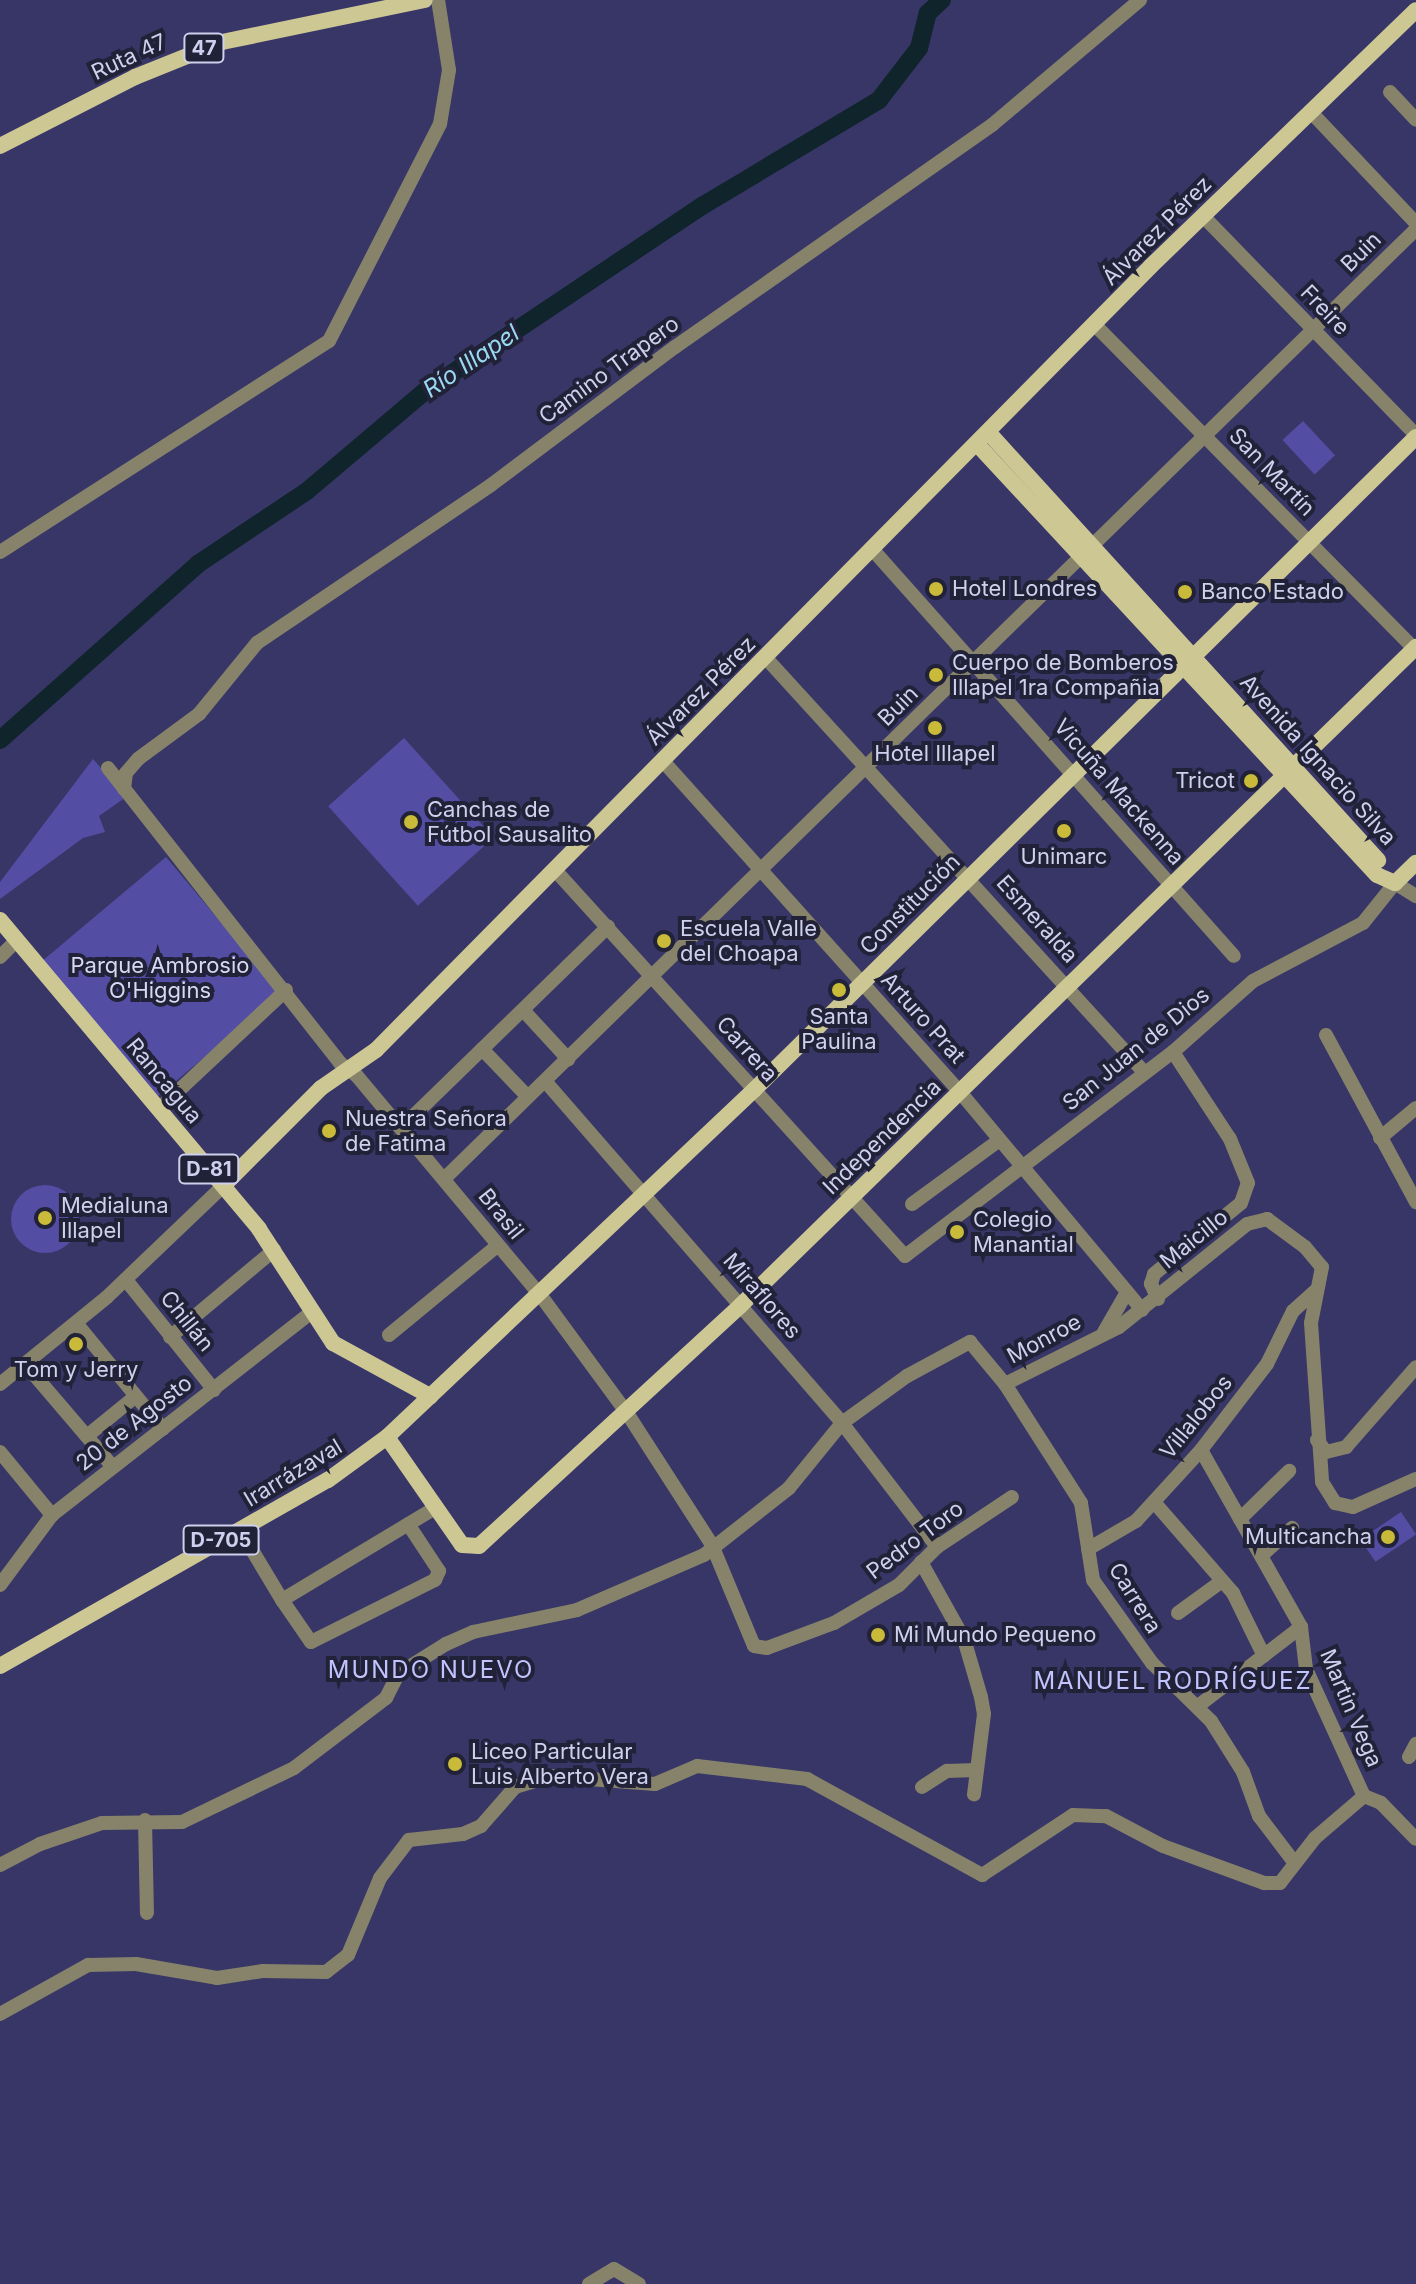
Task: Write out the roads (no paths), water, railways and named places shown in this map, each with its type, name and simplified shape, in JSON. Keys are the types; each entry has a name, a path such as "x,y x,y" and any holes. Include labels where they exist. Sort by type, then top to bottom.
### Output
{"main road":[{"name":"Ruta 47","path":"0,146 135,77 222,42 425,0"},
{"name":"Álvarez Pérez","path":"224,1185 321,1088 376,1050 1203,216 1416,10"},
{"name":"Constitución","path":"430,1396 541,1296 754,1090 1416,436"},
{"name":"Avenida Ignacio Silva","path":"983,438 1190,660 1377,875 1395,883"},
{"name":"Independencia","path":"387,1437 462,1545 476,1548 627,1413 741,1305 1068,986 1169,883 1290,772 1416,649"},
{"path":"1395,883 1416,863"},
{"name":"Rancagua","path":"0,920 224,1185 274,1250 312,1312 345,1353 430,1396"},
{"name":"Irarrázaval","path":"0,1666 328,1480 387,1437 430,1396"}],"street":[{"path":"0,552 329,341 440,124 449,70 438,0"},
{"name":"Camino Trapero","path":"124,789 126,773 138,759 199,714 257,643 473,498 675,347 992,125 1140,0"},
{"path":"1390,92 1416,120"},
{"path":"1310,111 1416,223"},
{"name":"Freire","path":"1203,216 1416,436"},
{"name":"Buin","path":"444,1179 1416,229"},
{"name":"San Martín","path":"1095,325 1416,649"},
{"name":"Vicuña Mackenna","path":"873,550 1075,772 1234,956"},
{"name":"Esmeralda","path":"765,657 1144,1072"},
{"name":"Arturo Prat","path":"663,761 960,1092 1142,1310"},
{"name":"Brasil","path":"108,768 347,1069 401,1128 541,1296 627,1413 712,1545 754,1646"},
{"name":"Carrera","path":"555,870 905,1256"},
{"path":"1395,883 1416,896"},
{"name":"San Juan de Dios","path":"905,1256 1173,1052 1253,981 1363,923 1395,883"},
{"path":"401,1128 608,927"},
{"path":"0,957 17,940"},
{"path":"159,1109 286,990"},
{"path":"523,1010 568,1059"},
{"path":"1326,1035 1416,1202"},
{"path":"482,1049 528,1097"},
{"name":"Maicillo","path":"1173,1052 1230,1139 1248,1183 1241,1203 1154,1274 1151,1284 1158,1299 1247,1224 1267,1219 1318,1260 1321,1278 1315,1291 1311,1323 1322,1482 1335,1503 1353,1507 1416,1479"},
{"name":"Miraflores","path":"545,1081 842,1423 937,1547"},
{"path":"1380,1138 1416,1108"},
{"path":"912,1204 998,1141"},
{"name":"Álvarez Pérez","path":"0,1384 126,1280 224,1185"},
{"path":"389,1335 498,1245"},
{"path":"170,1337 274,1250"},
{"name":"Chillán","path":"126,1280 214,1390"},
{"name":"Villalobos","path":"1088,1549 1104,1545 1154,1502 1201,1450 1267,1364 1293,1311 1315,1291"},
{"name":"Monroe","path":"1104,1332 1127,1292"},
{"name":"Monroe","path":"1005,1384 1104,1332 1158,1299"},
{"name":"20 de Agosto","path":"0,1585 52,1515 312,1312"},
{"path":"76,1323 163,1429"},
{"name":"Carrera","path":"842,1423 942,1354 970,1342 1005,1384 1081,1503 1093,1580 1127,1632 1181,1695 1198,1706 1243,1772 1259,1816 1294,1862"},
{"path":"25,1364 113,1467"},
{"path":"1317,1440 1326,1452 1346,1447 1416,1367"},
{"path":"87,1436 136,1396"},
{"path":"0,1865 40,1844 102,1823 145,1820 182,1822 294,1768 386,1698 398,1674 446,1644 473,1632 543,1619 612,1598 704,1555 712,1545 789,1488 842,1423"},
{"name":"Martin Vega","path":"1201,1450 1301,1627 1306,1669 1364,1796 1381,1803 1416,1839"},
{"path":"0,1452 52,1515"},
{"path":"1240,1519 1289,1471"},
{"name":"Pedro Toro","path":"754,1646 767,1648 834,1623 899,1585 937,1547 1012,1497"},
{"path":"1154,1502 1222,1581 1264,1656"},
{"path":"282,1600 435,1508"},
{"path":"240,1530 311,1642 435,1580 439,1571 408,1524"},
{"path":"1261,1556 1292,1528"},
{"path":"0,1561 11,1573"},
{"path":"921,1562 964,1639 981,1697 984,1714 974,1794"},
{"path":"1178,1613 1222,1581"},
{"path":"1198,1706 1301,1627"},
{"path":"0,2014 88,1965 136,1964 217,1978 263,1971 326,1972 348,1955 380,1878 409,1840 463,1834 481,1826 515,1787 550,1776 655,1784 697,1766 807,1779 982,1875 1082,1813 1123,1822 1163,1846 1264,1883 1280,1883 1294,1862 1364,1796"},
{"path":"922,1787 947,1771 976,1770"},
{"path":"145,1820 147,1913"},
{"path":"589,2284 614,2269 639,2284"}],"waterway":[{"name":"Río Illapel","path":"0,740 198,564 307,491 424,392 702,206 879,100 919,48 928,13 942,0"}],"place":[{"name":"Hotel Londres","path":"936,589"},
{"name":"Banco Estado","path":"1185,592"},
{"name":"Cuerpo de Bomberos Illapel 1ra Compañia","path":"936,675"},
{"name":"Hotel Illapel","path":"935,728"},
{"name":"Tricot","path":"1251,781"},
{"name":"Canchas de Fútbol Sausalito","path":"411,822"},
{"name":"Unimarc","path":"1064,831"},
{"name":"Escuela Valle del Choapa","path":"664,941"},
{"name":"Santa Paulina","path":"839,990"},
{"name":"Nuestra Señora de Fatima","path":"329,1131"},
{"name":"Medialuna Illapel","path":"45,1218"},
{"name":"Colegio Manantial","path":"957,1232"},
{"name":"Tom y Jerry","path":"76,1344"},
{"name":"Multicancha","path":"1388,1537"},
{"name":"Mi Mundo Pequeno","path":"878,1635"},
{"name":"Liceo Particular Luis Alberto Vera","path":"455,1764"}],"district":[{"name":"MUNDO NUEVO","path":"431,1670"},
{"name":"MANUEL RODRÍGUEZ","path":"1173,1681"}],"park label":[{"name":"Parque Ambrosio O'Higgins","path":"160,978"}]}
